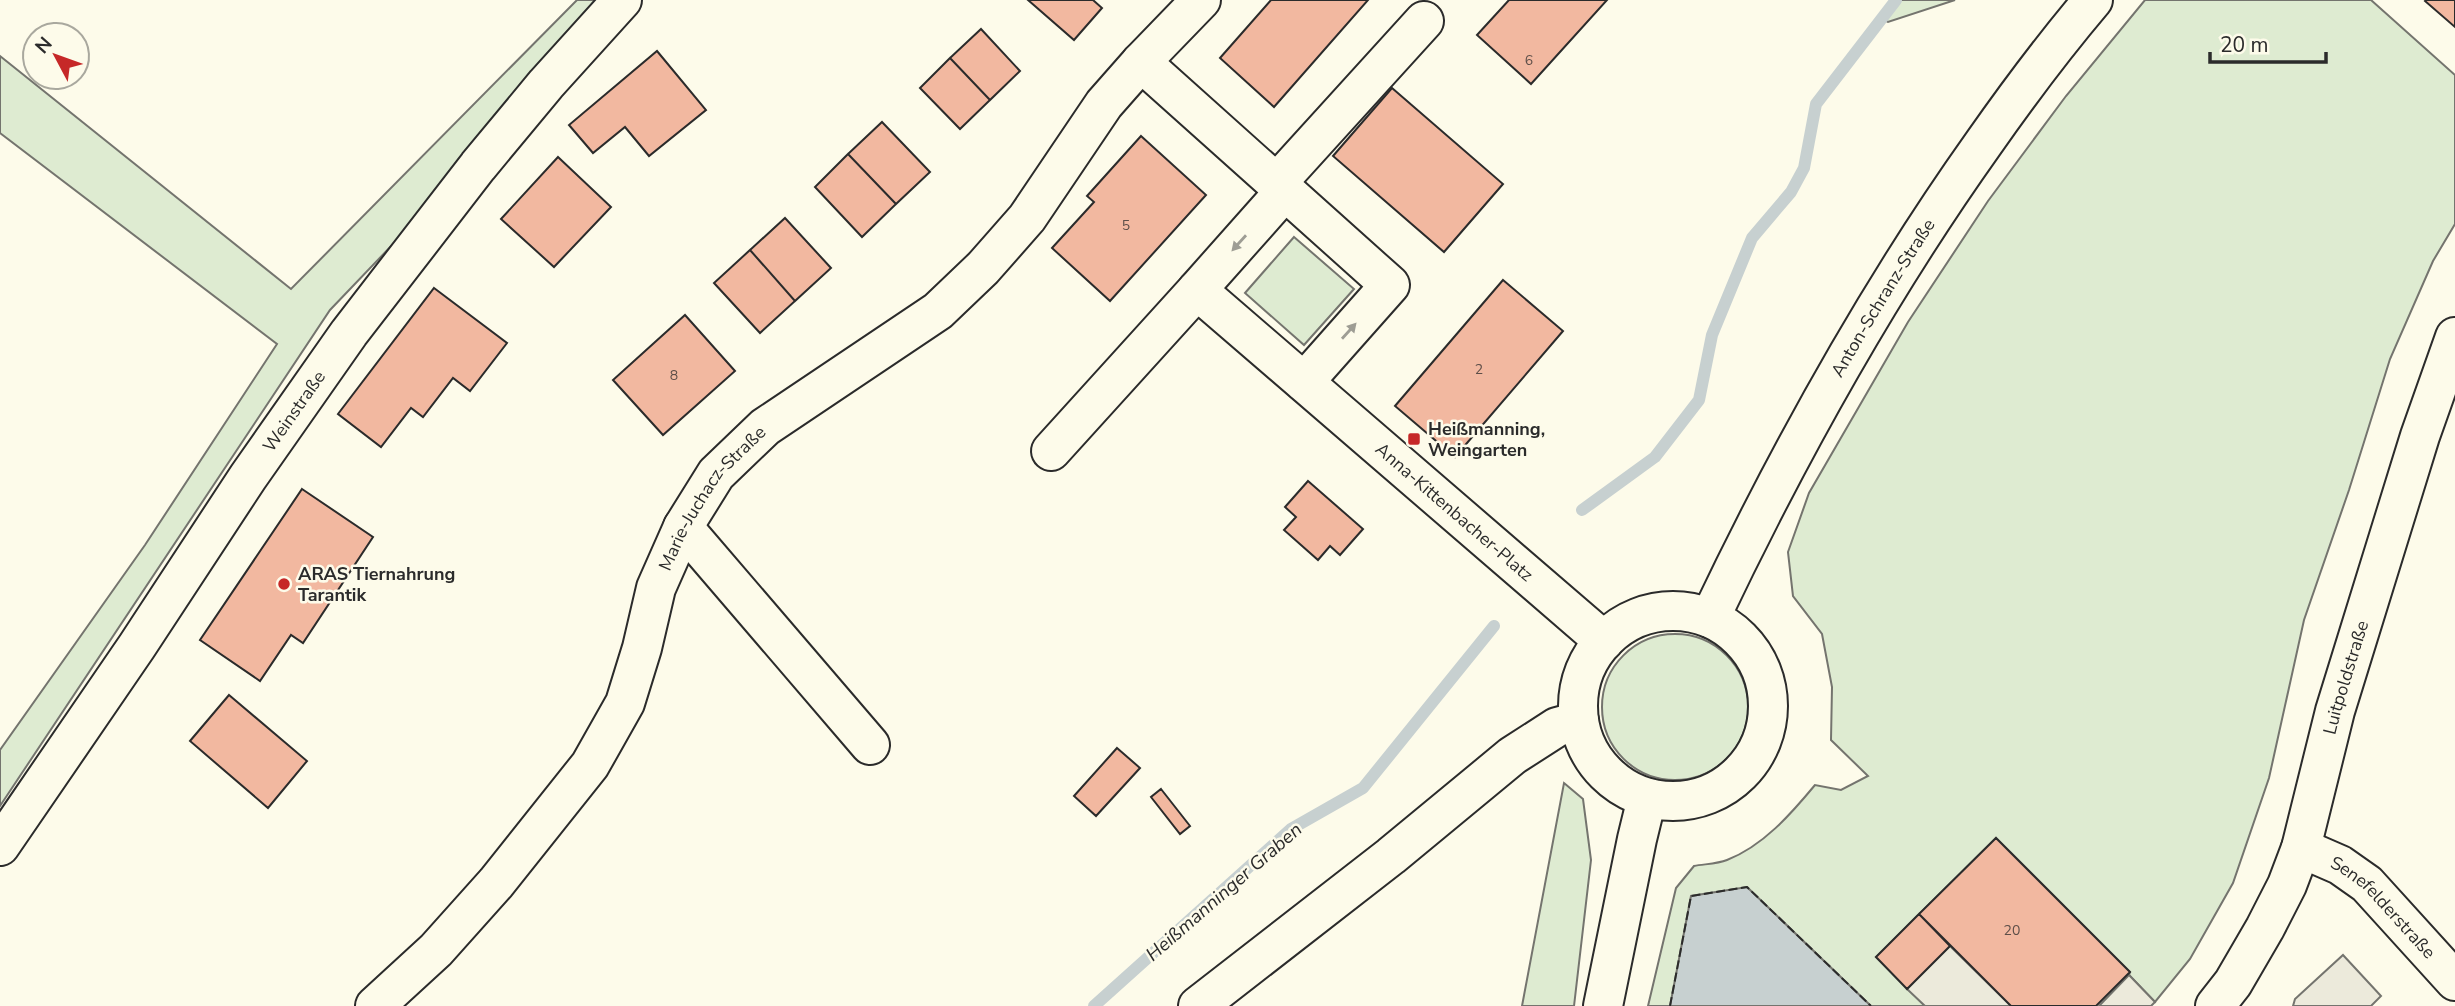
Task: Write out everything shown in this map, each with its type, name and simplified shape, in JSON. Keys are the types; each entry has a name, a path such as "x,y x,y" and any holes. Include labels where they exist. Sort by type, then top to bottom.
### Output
{"street":[{"name":"Weinstraße","path":"0,846 137,646 248,477 349,333 487,156 547,83 622,0"},
{"name":"Marie-Juchacz-Straße","path":"375,1006 436,950 496,883 590,765 625,703 642,648 656,587 683,527 716,474 765,426 938,311 983,268 1027,218 1104,104 1201,0"},
{"name":"Anton-Schranz-Straße","path":"1710,618 1803,431 1878,302 1943,200 2068,29 2093,0"},
{"path":"1051,451 1197,290 1280,188 1424,21"},
{"path":"1141,62 1390,285 1304,382"},
{"name":"Anna-Kittenbacher-Platz","path":"1197,290 1604,641"},
{"name":"Luitpoldstraße","path":"2215,1006 2265,928 2287,885 2301,848 2335,711 2420,436 2455,337"},
{"path":"683,527 870,746"},
{"path":"1662,611 1684,611 1710,618 1728,627 1746,644 1760,665 1767,689 1769,713 1764,738 1750,763 1730,784 1704,797 1676,802 1647,798 1622,787 1602,770 1587,747 1579,721 1578,699 1583,678 1591,659 1604,641 1620,627 1640,617 1662,611"},
{"path":"1198,1006 1391,856 1512,756 1557,727 1579,721"},
{"path":"1603,1006 1647,798"},
{"name":"Senefelderstraße","path":"2301,848 2340,866 2367,884 2455,981"}],"green space":[{"path":"577,0 622,0 546,84 330,310 0,806 0,750 145,545 277,344 0,133 0,56 21,73 21,91 44,91 291,289"},
{"path":"1896,0 1955,0 1888,22 1882,19"},
{"path":"2145,0 2371,0 2455,75 2455,224 2433,261 2390,359 2304,620 2269,778 2233,883 2190,959 2155,1002 2129,975 2130,972 1996,838 1876,957 1925,1006 1648,1006 1676,888 1694,866 1723,861 1753,846 1786,818 1815,785 1841,790 1868,776 1831,740 1832,687 1822,634 1793,596 1788,552 1809,493 1908,322 1988,201 2066,96"},
{"path":"1294,237 1354,289 1304,345 1245,293"},
{"path":"1675,634 1703,640 1726,656 1742,679 1748,707 1742,735 1726,758 1703,774 1675,780 1647,774 1624,758 1608,735 1602,707 1608,679 1624,656 1647,640"},
{"path":"1564,783 1583,799 1591,860 1574,1006 1522,1006"}],"shaded area":[{"path":"1747,887 1871,1006 1670,1006 1691,896"},
{"path":"1950,946 2011,1006 1925,1006 1907,989"},
{"path":"2343,955 2381,996 2371,1006 2293,1006 2295,999"},
{"path":"2129,975 2155,1002 2151,1006 2099,1006"}],"building":[{"path":"1028,0 1093,0 1102,8 1074,40"},
{"path":"1271,0 1368,0 1274,107 1220,58"},
{"path":"1509,0 1607,0 1531,84 1477,35"},
{"path":"2455,0 2455,27 2425,1"},
{"path":"981,29 1020,71 990,100 950,58"},
{"path":"657,51 706,110 649,156 625,127 593,153 569,125"},
{"path":"950,58 990,100 960,129 920,88"},
{"path":"1392,88 1503,184 1444,252 1333,156"},
{"path":"882,122 930,172 896,204 848,154"},
{"path":"1141,136 1206,195 1110,301 1052,248 1094,202 1087,196"},
{"path":"848,154 896,204 862,237 815,187"},
{"path":"558,157 611,207 554,267 501,219"},
{"path":"785,218 831,268 795,301 750,250"},
{"path":"750,250 795,301 760,333 714,283"},
{"path":"1503,280 1563,331 1455,457 1395,406"},
{"path":"434,288 507,343 470,391 453,378 423,417 411,408 381,447 338,414"},
{"path":"685,315 735,371 663,435 613,380"},
{"path":"1308,481 1363,529 1340,555 1330,546 1318,560 1284,530 1296,517 1285,507"},
{"path":"302,489 373,537 303,643 291,635 260,681 200,640"},
{"path":"229,695 307,761 268,808 190,741"},
{"path":"1117,748 1140,768 1096,816 1074,796"},
{"path":"1161,789 1190,826 1180,834 1151,797"},
{"path":"1996,838 2130,972 2096,1006 2011,1006 1919,914"},
{"path":"1919,914 1950,946 1907,989 1876,957"}],"waterway":[{"name":"Heißmanninger Graben","path":"1582,510 1655,457 1699,400 1712,335 1752,238 1791,192 1804,168 1816,104 1896,0"},
{"name":"Heißmanninger Graben","path":"1094,1006 1291,829 1363,788 1494,626"}],"fence":[{"path":"1670,1006 1691,896 1747,887 1871,1006"}],"place":[{"name":"Heißmanning, Weingarten","path":"1414,439"},
{"name":"ARAS Tiernahrung Tarantik","path":"284,584"}]}
